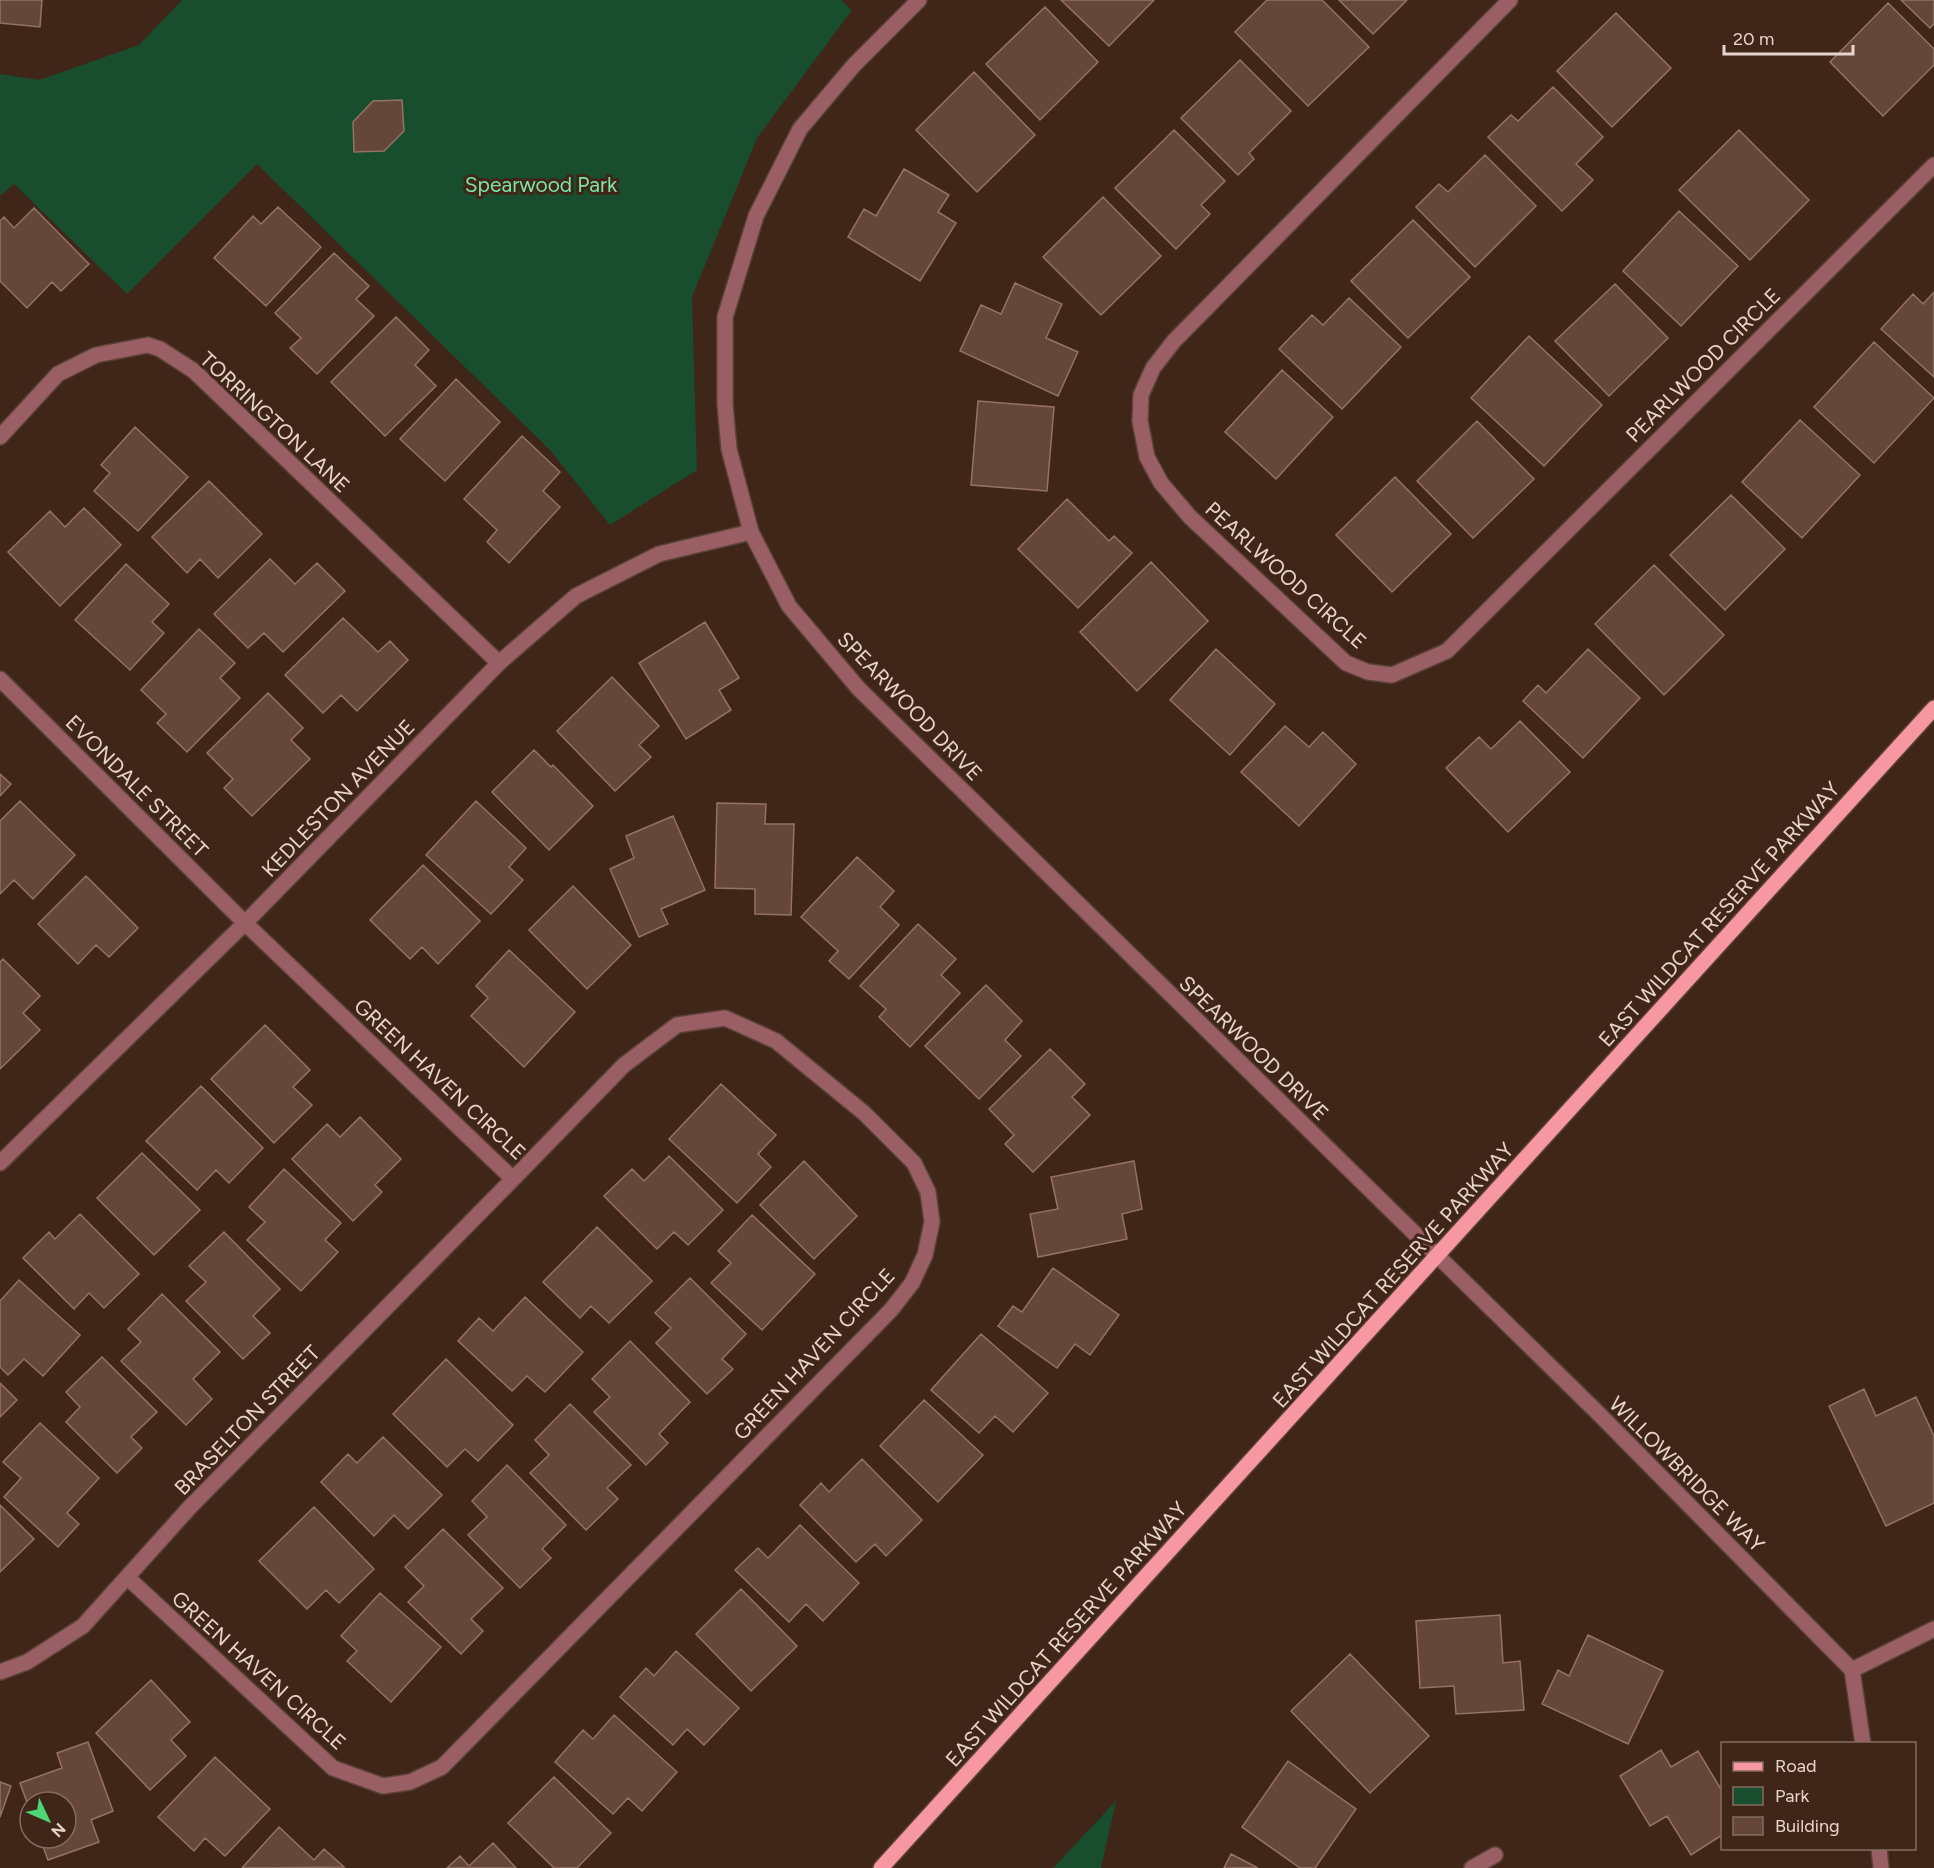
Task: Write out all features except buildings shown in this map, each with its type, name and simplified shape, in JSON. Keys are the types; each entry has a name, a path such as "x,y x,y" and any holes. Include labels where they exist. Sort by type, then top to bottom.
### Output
{"main road":[{"name":"EAST WILDCAT RESERVE PARKWAY","path":"881,1868 1934,708"}],"street":[{"name":"SPEARWOOD DRIVE","path":"919,0 854,65 800,129 756,216 725,317 725,404 729,449 751,532 789,606 859,689 1438,1257"},
{"name":"PEARLWOOD CIRCLE","path":"1510,0 1174,340 1153,368 1141,395 1140,421 1147,457 1161,483 1190,517 1346,663 1368,672 1392,675 1447,651 1934,165"},
{"name":"TORRINGTON LANE","path":"0,437 58,374 96,355 148,345 160,349 194,371 499,663"},
{"name":"KEDLESTON AVENUE","path":"0,1163 245,923 499,663 576,596 659,554 751,532"},
{"name":"EVONDALE STREET","path":"0,679 245,923"},
{"name":"GREEN HAVEN CIRCLE","path":"128,1578 333,1768 383,1786 410,1782 442,1767 891,1310 912,1283 925,1255 932,1222 928,1192 914,1163 864,1113 776,1041 725,1018 677,1025 668,1031 624,1065 513,1179 245,923"},
{"name":"BRASELTON STREET","path":"0,1672 27,1662 83,1626 190,1507 513,1179"},
{"name":"WILLOWBRIDGE WAY","path":"1438,1257 1600,1415 1852,1670"},
{"path":"1863,1742 1852,1670 1934,1629"},
{"path":"1879,1850 1881,1868"},
{"path":"1472,1868 1495,1855"}],"green space":[{"name":"Spearwood Park","path":"182,0 841,0 852,10 757,138 692,297 697,470 610,525 550,450 257,164 127,294 14,184 0,196 0,74 39,80 139,45"},
{"path":"1116,1801 1101,1868 1053,1868"}]}
